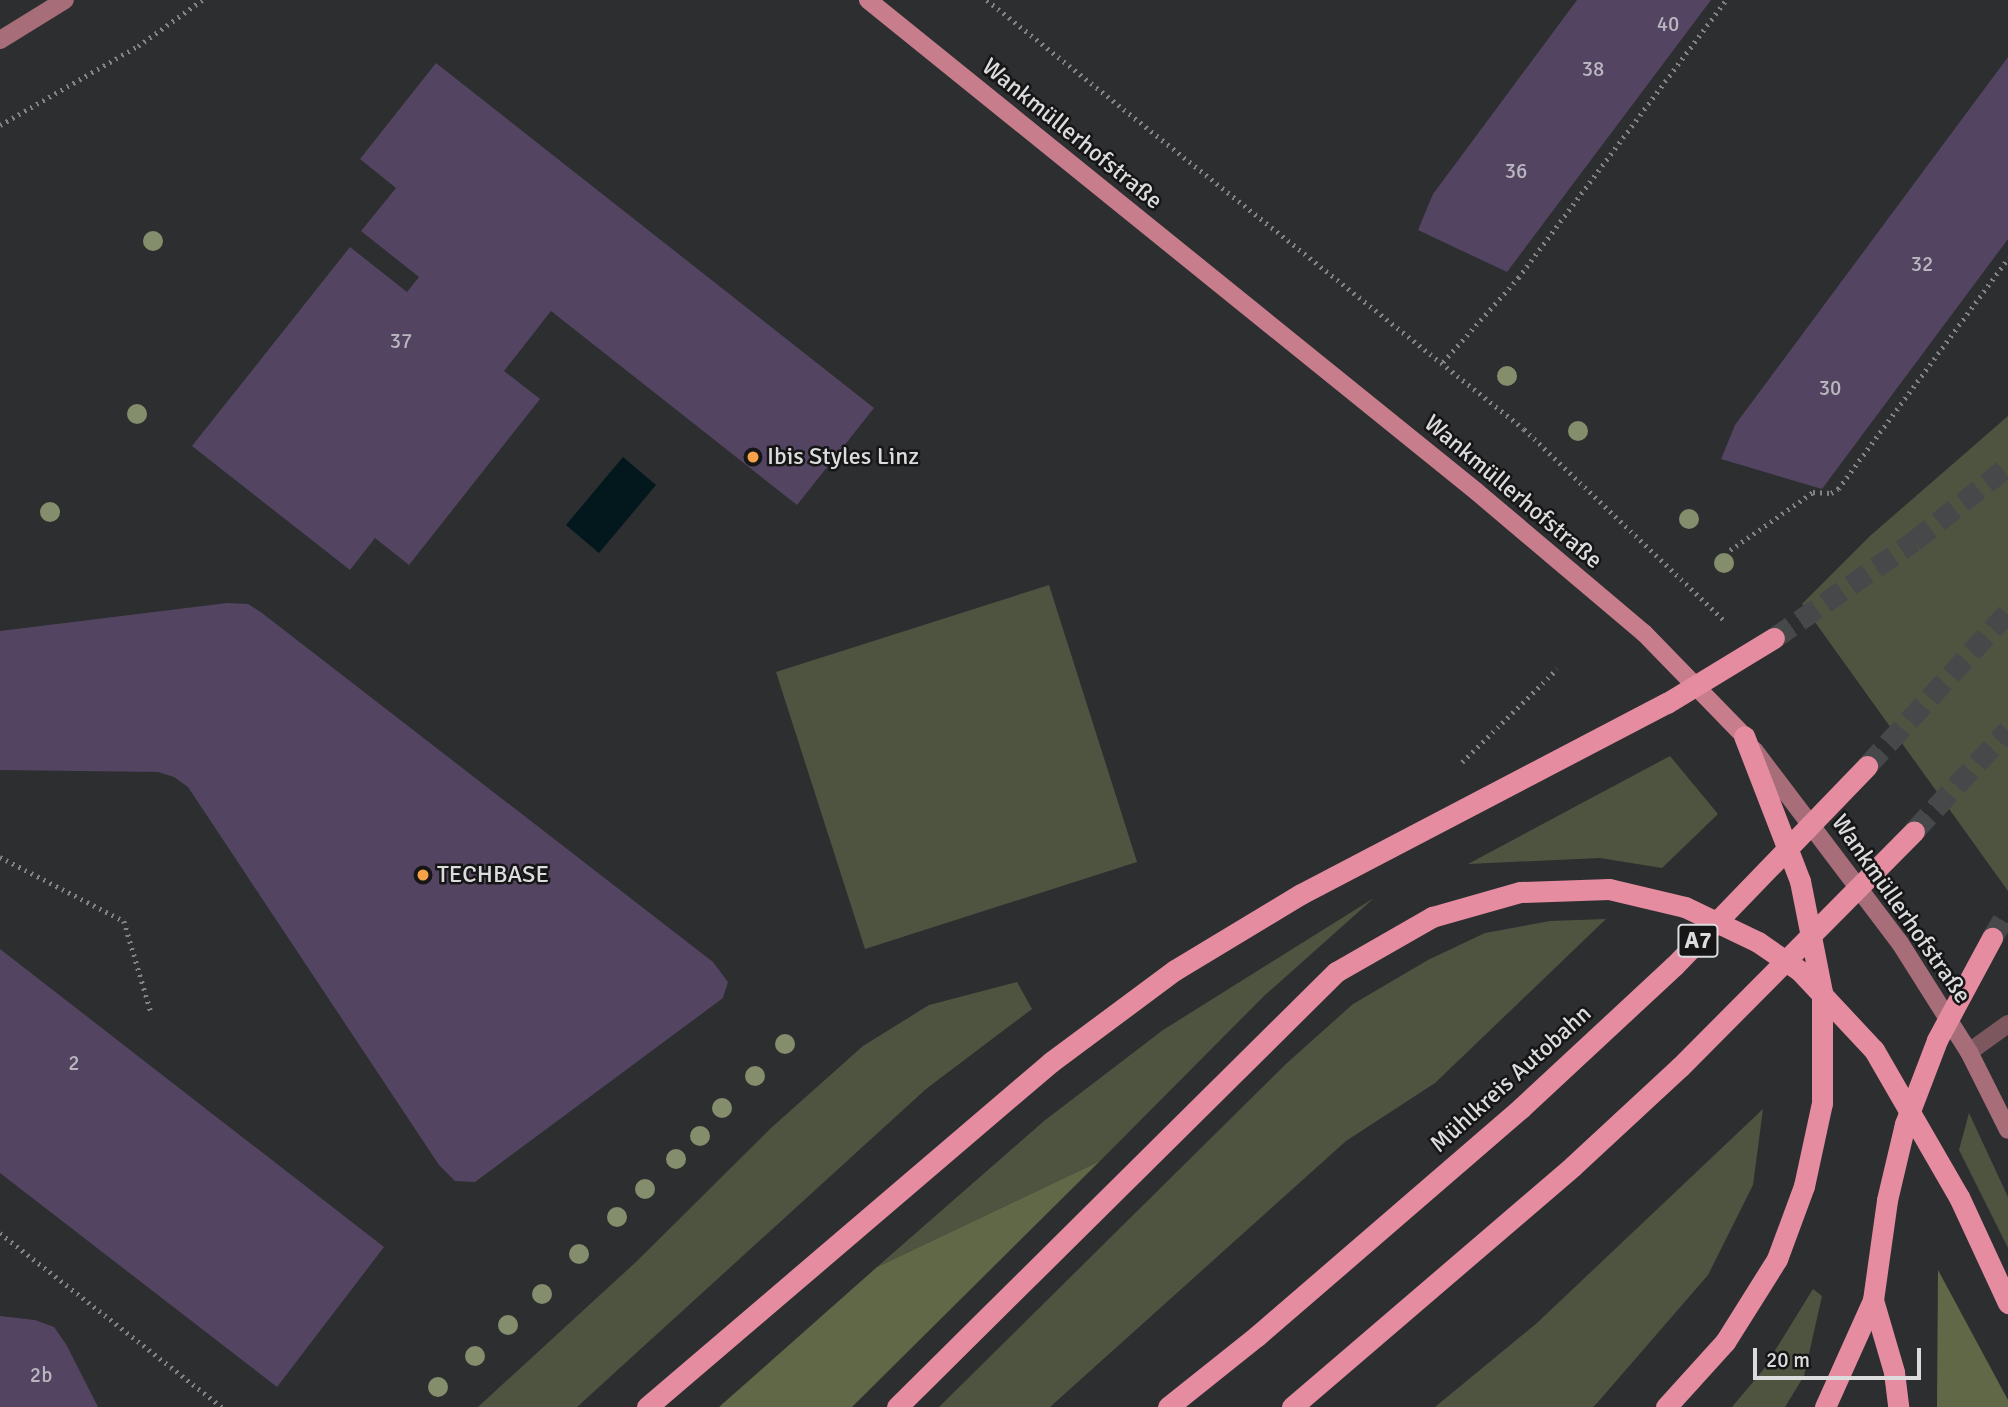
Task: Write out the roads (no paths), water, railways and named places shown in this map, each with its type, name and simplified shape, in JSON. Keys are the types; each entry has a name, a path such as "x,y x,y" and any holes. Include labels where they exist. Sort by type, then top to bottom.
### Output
{"highway":[{"path":"646,1407 1051,1062 1175,970 1301,894 1667,703 1774,638"},
{"path":"1667,1407 1731,1332 1777,1259 1804,1186 1822,1103 1822,992 1800,881 1744,736"},
{"name":"Mühlkreis Autobahn","path":"1168,1407 1257,1336 1521,1108 1674,966 1867,766"},
{"path":"1292,1407 1573,1166 1680,1067 1914,831"},
{"path":"897,1407 1336,972 1432,917 1520,892 1609,889 1685,907 1758,942 1800,971 1874,1050 1959,1197 2008,1303"},
{"path":"1827,1401 1873,1300 1888,1200 1905,1124 1937,1040 1992,938"},
{"path":"1873,1300 1894,1372 1898,1405"}],"main road":[{"path":"0,40 65,0"},
{"name":"Wankmüllerhofstraße","path":"868,0 1477,492 1644,633 1744,736 1900,943 1969,1052 2008,1130"}],"street":[{"path":"1969,1052 2008,1024"}],"water":[{"path":"623,457 656,485 599,553 566,525"}],"tunnel":[{"path":"1774,638 1914,541 2008,466"},
{"path":"1867,766 2008,612"},
{"path":"1914,831 2008,730"},
{"path":"1992,938 2008,911"}],"place":[{"name":"Ibis Styles Linz","path":"753,457"},
{"name":"TECHBASE","path":"423,875"}]}
